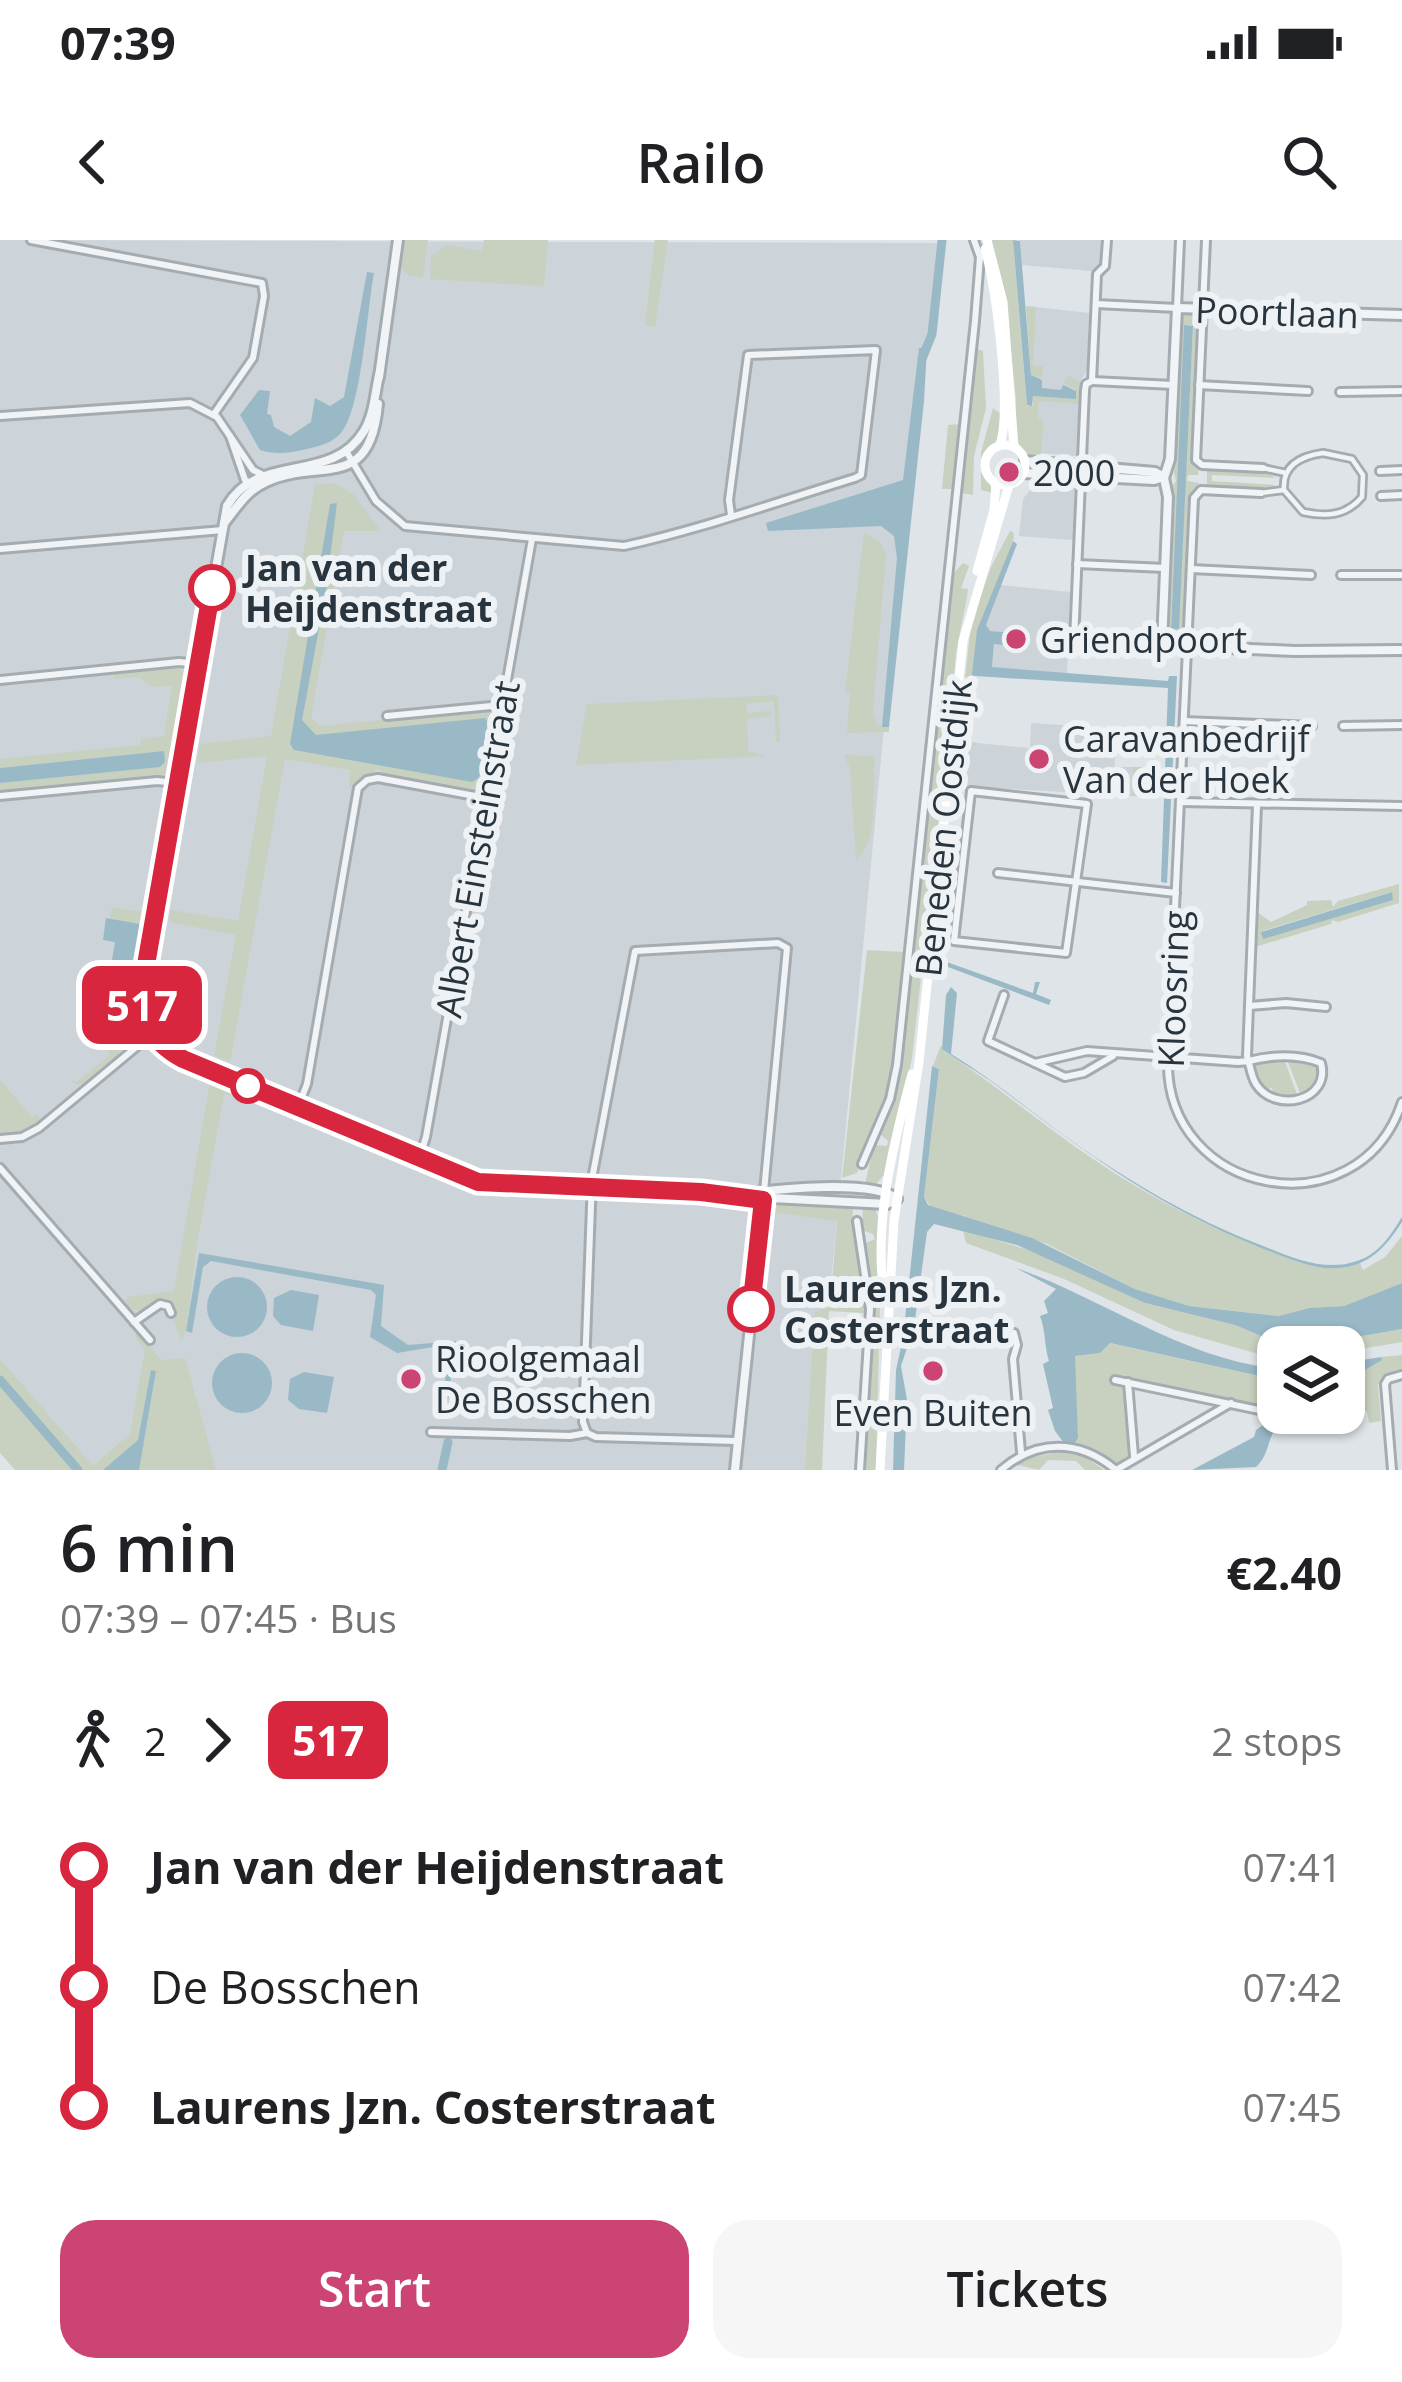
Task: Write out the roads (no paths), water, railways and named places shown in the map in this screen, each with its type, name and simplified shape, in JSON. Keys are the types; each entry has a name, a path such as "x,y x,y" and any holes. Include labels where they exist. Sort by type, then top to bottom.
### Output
{"main road":[{"path":"981,240 998,269 1004,407 1000,446"},
{"path":"1001,321 1014,447 1024,467 1009,484 996,483 985,464 989,452 1000,446 1014,447"},
{"name":"Beneden Oostdijk","path":"880,1470 887,1309 882,1267 890,1198 920,1046 962,650 995,507 996,483"},
{"name":"Beneden Oostdijk","path":"969,610 1009,484"}],"street":[{"path":"31,240 262,283 253,358 214,414"},
{"path":"398,240 372,436 352,461 336,469 247,483 230,499 141,998 152,1034 179,1057 487,1184 890,1198"},
{"path":"862,1164 896,1074 981,240"},
{"path":"1092,381 1097,274 1106,266 1107,240"},
{"path":"1096,304 1177,308 1180,240"},
{"path":"1206,240 1196,459 1203,465 1286,473"},
{"name":"Poortlaan","path":"1162,645 1168,494 1164,477 1170,459 1177,308 1402,315"},
{"path":"976,321 1001,321"},
{"path":"346,452 379,505 405,526 619,547 731,515 855,478 864,470 877,350 750,352 744,366 731,515"},
{"path":"0,549 224,527 261,480 319,465 346,452 367,426 379,375"},
{"path":"1174,385 1086,384 1073,641 1295,651 1402,650"},
{"path":"1199,385 1309,391"},
{"path":"1340,392 1402,391"},
{"path":"0,416 174,401 194,404 214,414 261,480"},
{"path":"229,435 247,483"},
{"path":"1328,453 1352,459 1364,475 1364,493 1351,508 1328,514 1299,510 1283,490 1286,473 1298,460 1328,453"},
{"path":"1024,467 1154,480 1164,477"},
{"path":"1364,475 1402,470"},
{"name":"Kloosring","path":"1261,493 1202,490 1194,498 1168,1059 1176,1109 1195,1141 1229,1169 1270,1184 1304,1184 1350,1167 1379,1143 1402,1102"},
{"path":"1261,493 1283,490"},
{"path":"1364,493 1402,495"},
{"name":"Albert Einsteinstraat","path":"419,1159 427,1138 532,539"},
{"path":"1077,564 1165,568"},
{"path":"1191,569 1310,575"},
{"path":"1341,575 1402,574"},
{"path":"0,680 199,664"},
{"path":"386,716 502,705"},
{"path":"1184,721 1312,726"},
{"path":"1342,726 1402,725"},
{"path":"298,1107 307,1084 360,786 378,778 486,798"},
{"path":"0,796 178,783"},
{"path":"970,791 1087,804 1076,882 1066,953 954,941 970,791"},
{"path":"1180,802 1402,806"},
{"path":"1035,1063 1084,1052 1249,1061 1301,1057 1319,1061 1324,1073 1318,1086 1310,1094 1282,1101 1258,1086 1249,1061 1258,805"},
{"path":"998,873 1176,893"},
{"path":"587,1433 583,1422 592,1188 635,951 778,943 789,954 735,1470"},
{"path":"1004,994 988,1041 1057,1076 1081,1075 1114,1056"},
{"path":"1249,1006 1326,1007"},
{"path":"0,1138 17,1138 39,1129 152,1034"},
{"path":"1055,1061 1057,1076"},
{"path":"0,1168 150,1340"},
{"path":"857,1221 870,1309 860,1470"},
{"path":"134,1322 162,1303 172,1313"},
{"path":"1014,1333 1021,1452"},
{"path":"1392,1470 1384,1384 1402,1375"},
{"path":"1115,1380 1257,1410"},
{"path":"1128,1382 1135,1458"},
{"path":"1001,1470 1021,1452 1052,1447 1075,1448 1116,1470 1231,1403"},
{"path":"431,1432 587,1433 736,1442"}],"water":[{"path":"1013,240 1020,241 1031,375 1042,380 1042,388 1061,390 1063,385 1076,391 1076,399 1033,396 1032,406 1027,405"},
{"path":"367,272 374,273 363,357 354,403 341,433 326,444 301,450 260,450 240,415 259,390 270,391 267,414 274,427 290,436 311,422 315,398 330,406 344,397"},
{"path":"1184,325 1193,326 1179,629 1171,629"},
{"path":"919,348 927,348 924,401 889,727 882,727 897,558 894,536 881,526 768,531 766,523 903,480"},
{"path":"337,503 302,720 316,735 485,718 489,724 479,778 472,782 294,750 290,744 330,504"},
{"path":"1013,541 1017,544 986,625 990,631 1015,633 1013,646 994,644 992,667 1168,681 1169,676 1177,676 1167,883 1161,882 1168,688 975,676 964,741 977,630"},
{"path":"164,751 165,762 160,767 0,783 0,768"},
{"path":"947,891 951,892 944,961 1033,993 1035,982 1040,982 1036,994 1051,1000 1049,1005 940,964"},
{"path":"1392,892 1393,900 1263,939 1261,932"},
{"path":"106,918 140,924 124,1020 106,1018 104,1008 115,942 103,940"},
{"path":"951,987 957,993 951,1054 1094,1156 1185,1211 1306,1262 1332,1265 1372,1254 1402,1217 1402,1222 1368,1259 1328,1268 1298,1262 1259,1247 1186,1213 1153,1195 1091,1155 942,1049 946,995"},
{"path":"932,1066 939,1069 924,1197 928,1205 1032,1238 1135,1289 1189,1306 1279,1316 1344,1306 1402,1283 1402,1329 1365,1336 1365,1326 1257,1326 1257,1334 1145,1303 1017,1245 934,1224 927,1232 914,1327 901,1366 907,1400 904,1470 893,1470 896,1370"},
{"path":"199,1253 384,1285 381,1326 408,1345 456,1341 446,1415 440,1413 449,1355 433,1347 397,1353 370,1337 376,1295 371,1290 211,1261 203,1267 192,1333 186,1331"},
{"path":"1016,1268 1177,1341 1257,1365 1257,1375 1110,1343 1100,1353 1075,1356 1078,1438 1073,1445 1064,1443 1048,1410 1053,1408 1043,1364 1049,1361 1040,1316 1048,1313 1044,1301 1056,1289"},
{"path":"237,1277 258,1286 267,1307 258,1328 237,1337 216,1328 207,1307 216,1286"},
{"path":"291,1290 319,1295 313,1331 281,1325 273,1316 274,1298"},
{"path":"242,1353 263,1362 272,1383 263,1404 242,1413 221,1404 212,1383 221,1362"},
{"path":"1381,1357 1382,1360 1365,1370 1365,1360"},
{"path":"151,1370 156,1371 139,1470 103,1470 138,1440"},
{"path":"304,1372 334,1377 327,1413 299,1409 288,1400 290,1379"},
{"path":"1256,1430 1257,1434 1273,1434 1256,1467 1192,1470 1254,1437"}],"waterway":[{"path":"922,359 932,334 942,240"},
{"path":"0,1380 78,1470"},
{"path":"442,1470 448,1442"}],"place":[{"name":"2000","path":"1009,472"},
{"name":"Jan van der Heijdenstraat","path":"212,588"},
{"name":"Griendpoort","path":"1016,639"},
{"name":"Caravanbedrijf Van der Hoek","path":"1039,759"},
{"name":"Laurens Jzn. Costerstraat","path":"751,1309"},
{"name":"Even Buiten","path":"933,1371"},
{"name":"Rioolgemaal De Bosschen","path":"411,1379"}]}
